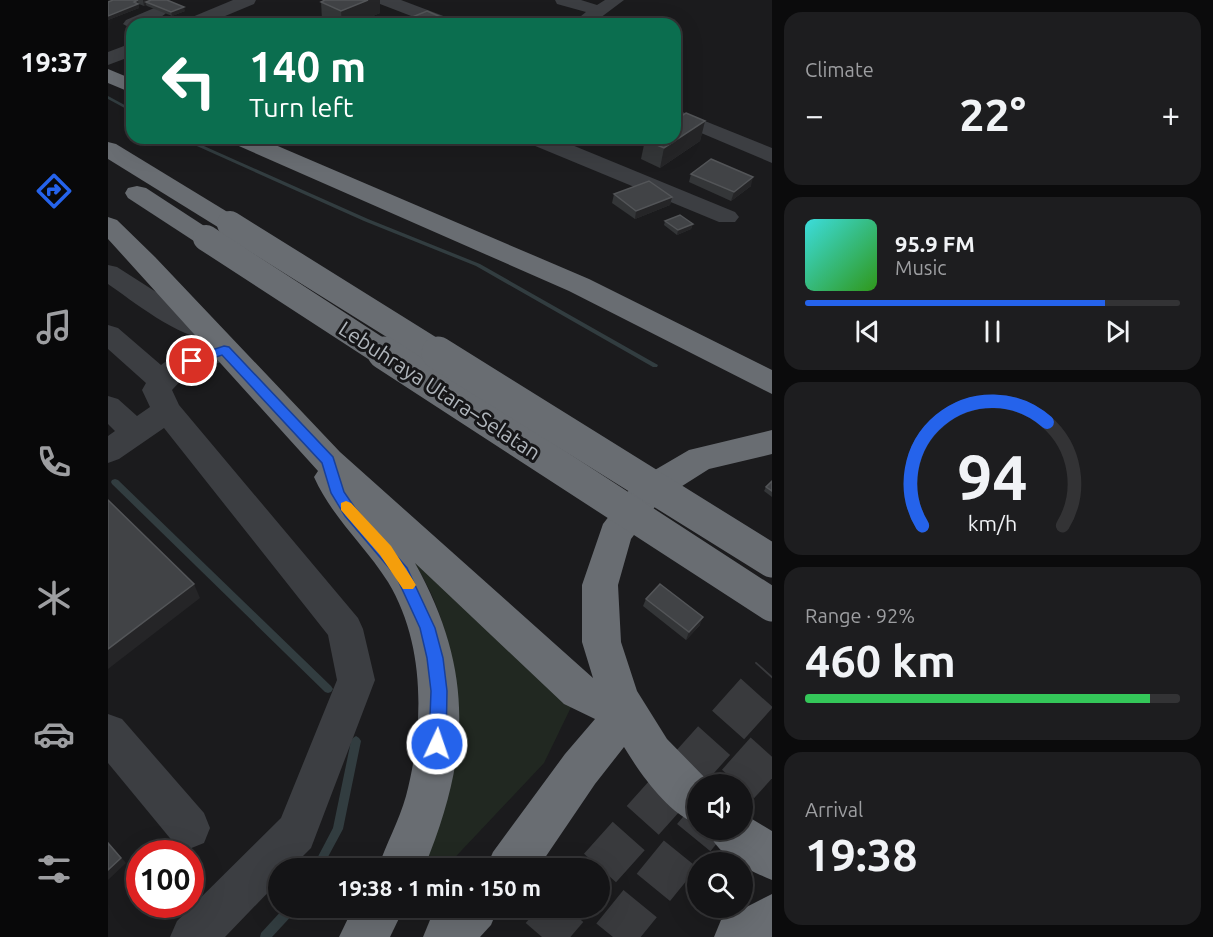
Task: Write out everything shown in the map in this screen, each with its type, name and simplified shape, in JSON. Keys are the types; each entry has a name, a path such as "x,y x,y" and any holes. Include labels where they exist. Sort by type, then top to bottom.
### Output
{"highway":[{"path":"108,75 126,84"},
{"path":"254,144 540,267 726,357 772,383"},
{"name":"Lebuhraya Utara–Selatan","path":"108,149 218,231 772,605"},
{"name":"Lebuhraya Utara–Selatan","path":"108,174 218,231 772,561"},
{"path":"108,225 328,461 578,691 596,700 625,709"},
{"path":"726,357 772,372"},
{"path":"687,792 666,771 625,709 609,670 601,637 598,606 600,577 618,526 632,505 650,487 671,471 720,450 772,442"},
{"path":"328,461 331,477 344,502 402,573 428,628 435,658 439,691 436,760 427,801 406,858"},
{"path":"517,858 625,709"},
{"path":"746,840 772,857"},
{"path":"363,937 374,918"},
{"path":"447,937 465,918"},
{"path":"738,937 772,918"}],"street":[{"path":"205,18 248,0"},
{"path":"563,0 600,10"},
{"path":"589,18 616,0"},
{"path":"391,1 433,18"},
{"path":"145,18 170,6"},
{"path":"108,59 126,52"},
{"path":"681,118 772,156"},
{"path":"548,144 727,217"},
{"path":"565,152 578,144"},
{"path":"108,273 217,341 176,366 154,408 108,451"},
{"path":"108,334 154,408 345,629 356,680 296,833 193,937"},
{"path":"108,407 154,408"},
{"path":"108,733 189,828"}],"shaded area":[{"path":"399,536 573,703 544,763 454,858 421,858 443,805 451,771 456,701 445,632 422,575"}],"building":[{"path":"138,0 134,2 138,4 108,16 108,2"},
{"path":"167,0 184,7 171,12 146,2"},
{"path":"325,0 368,0 341,11 321,2"},
{"path":"427,11 443,18 410,18"},
{"path":"686,113 705,121 681,137 681,116"},
{"path":"654,144 670,144 664,148"},
{"path":"711,159 753,177 734,192 691,174"},
{"path":"649,181 672,197 636,211 614,194"},
{"path":"680,215 693,224 678,230 665,221"},
{"path":"772,481 772,491 766,487"},
{"path":"108,500 194,584 108,649"},
{"path":"660,584 703,617 689,632 646,599"},
{"path":"108,843 121,858 108,870"}],"waterway":[{"path":"108,97 126,108"},
{"path":"195,144 366,220 478,265 655,365"},
{"path":"115,482 328,689"},
{"path":"322,858 338,829 356,741"},
{"path":"265,937 282,918"}],"tunnel":[{"path":"609,858 772,676"},
{"path":"747,774 772,746"},
{"path":"613,937 692,840"},
{"path":"542,937 558,918"}],"slow traffic":[{"path":"346,507 386,550 408,585"}],"route":[{"path":"192,361 224,350 328,461 331,477 350,512 386,550 402,573 428,628 435,658 439,691 437,744"}]}
